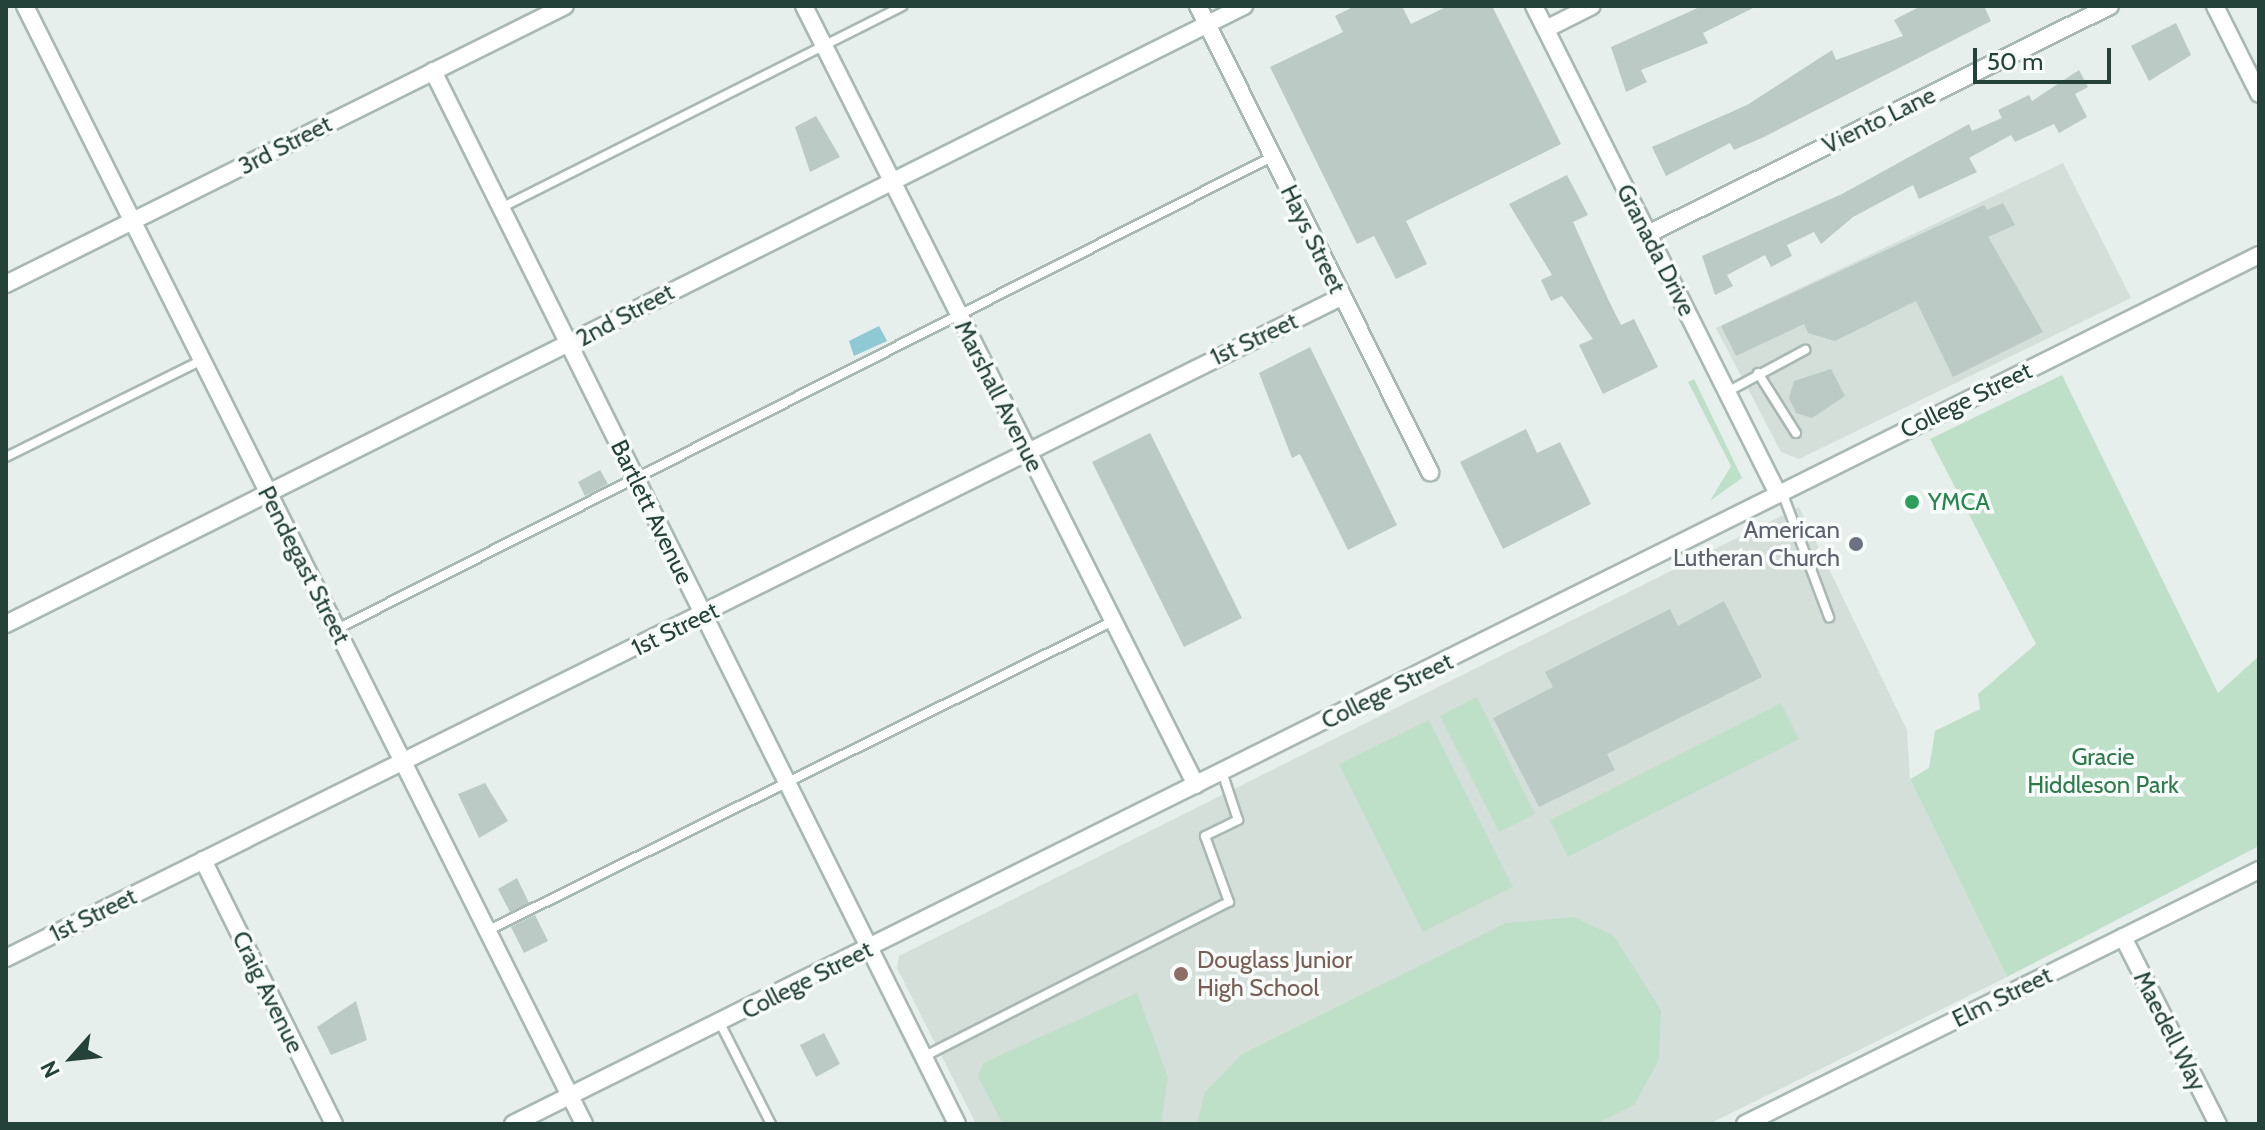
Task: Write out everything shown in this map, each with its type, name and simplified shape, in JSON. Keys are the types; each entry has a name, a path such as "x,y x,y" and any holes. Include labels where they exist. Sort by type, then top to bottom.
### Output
{"street":[{"name":"Pendegast Street","path":"25,6 584,1124"},
{"name":"3rd Street","path":"6,284 565,6"},
{"name":"Marshall Avenue","path":"804,6 892,176 958,318 1196,785"},
{"name":"Hays Street","path":"1198,6 1430,472"},
{"name":"2nd Street","path":"6,624 569,345 892,176 1244,6"},
{"name":"Granada Drive","path":"1534,6 1780,493"},
{"path":"1546,29 1592,6"},
{"name":"Viento Lane","path":"1648,234 2110,6"},
{"path":"2215,6 2259,94"},
{"name":"Bartlett Avenue","path":"433,71 957,1124"},
{"name":"College Street","path":"513,1124 2259,255"},
{"name":"1st Street","path":"6,958 404,764 1341,297"},
{"name":"Craig Avenue","path":"203,860 334,1124"},
{"name":"Elm Street","path":"1745,1124 2259,870"},
{"name":"Maedell Way","path":"2123,937 2218,1124"}],"lane":[{"path":"501,208 902,6"},
{"path":"337,629 1272,157"},
{"path":"1727,392 1805,350"},
{"path":"6,457 202,360"},
{"path":"1758,373 1796,433"},
{"path":"1780,493 1829,617"},
{"path":"487,931 1113,620"},
{"path":"923,1057 1229,902 1205,836 1238,820 1222,772"},
{"path":"720,1023 771,1124"}],"shaded area":[{"path":"2063,163 2131,298 1799,459 1781,452 1716,328"},
{"path":"1799,507 1907,730 1910,779 2007,977 1709,1124 976,1124 897,968 899,956"}],"green space":[{"name":"Gracie Hiddleson Park","path":"2062,375 2218,693 2259,656 2259,846 2007,977 1910,779 1929,768 1935,731 1980,709 1978,694 2036,644 1930,439"},
{"path":"1694,379 1742,478 1710,501 1731,466 1688,382"},
{"path":"1477,697 1535,814 1499,832 1440,716"},
{"path":"1781,703 1799,739 1568,857 1550,820"},
{"path":"1429,720 1513,887 1423,932 1339,764"},
{"path":"1574,917 1614,936 1661,1010 1659,1060 1634,1105 1596,1124 1197,1124 1205,1092 1242,1054 1506,923"},
{"path":"1137,993 1168,1077 1161,1124 1003,1124 978,1077 983,1063"}],"water":[{"path":"879,326 887,341 854,356 849,341"}],"building":[{"path":"1355,6 1402,6 1411,24 1448,6 1492,6 1561,144 1406,221 1427,264 1396,279 1374,236 1357,244 1270,67 1343,32 1335,16"},
{"path":"1702,6 1757,6 1703,33 1708,43 1641,70 1647,82 1626,92 1611,47"},
{"path":"1921,6 1984,6 1991,21 1764,137 1734,150 1730,143 1666,176 1652,147 1747,105 1832,50 1836,60 1903,36 1894,20"},
{"path":"2176,23 2191,55 2149,81 2131,46"},
{"path":"2079,70 2088,87 2075,94 2087,117 2059,133 2054,124 2015,142 2011,135 1969,158 1977,172 1919,199 1913,185 1853,217 1821,244 1814,232 1787,245 1792,256 1771,267 1765,255 1727,275 1733,286 1715,295 1702,256 1842,194 1969,124 1972,131 2002,118 1998,110 2029,95 2032,101"},
{"path":"816,116 840,157 810,172 795,127"},
{"path":"1567,175 1588,215 1573,222 1608,299 1621,325 1634,319 1658,367 1603,394 1579,345 1593,339 1562,296 1551,301 1541,280 1552,275 1509,204"},
{"path":"2003,203 2015,225 1988,237 2043,332 1953,377 1916,301 1835,341 1808,333 1804,324 1736,356 1721,326 1984,205 1987,210"},
{"path":"1310,347 1397,525 1348,550 1300,454 1292,458 1259,373"},
{"path":"1831,369 1845,396 1812,418 1796,413 1789,398 1794,381"},
{"path":"1526,429 1537,453 1560,442 1591,504 1503,549 1460,462"},
{"path":"1150,433 1242,618 1184,647 1092,462"},
{"path":"600,470 608,484 585,496 578,482"},
{"path":"1724,601 1762,677 1607,754 1615,770 1539,807 1493,718 1553,687 1545,672 1670,609 1678,626"},
{"path":"485,783 508,821 479,838 458,794"},
{"path":"517,878 529,903 510,912 498,889"},
{"path":"535,915 548,941 524,953 511,927"},
{"path":"356,1001 367,1040 331,1055 317,1027"},
{"path":"824,1033 840,1064 816,1077 800,1045"}],"place":[{"name":"YMCA","path":"1912,502"},
{"name":"American Lutheran Church","path":"1856,544"},
{"name":"Douglass Junior High School","path":"1181,974"}]}
